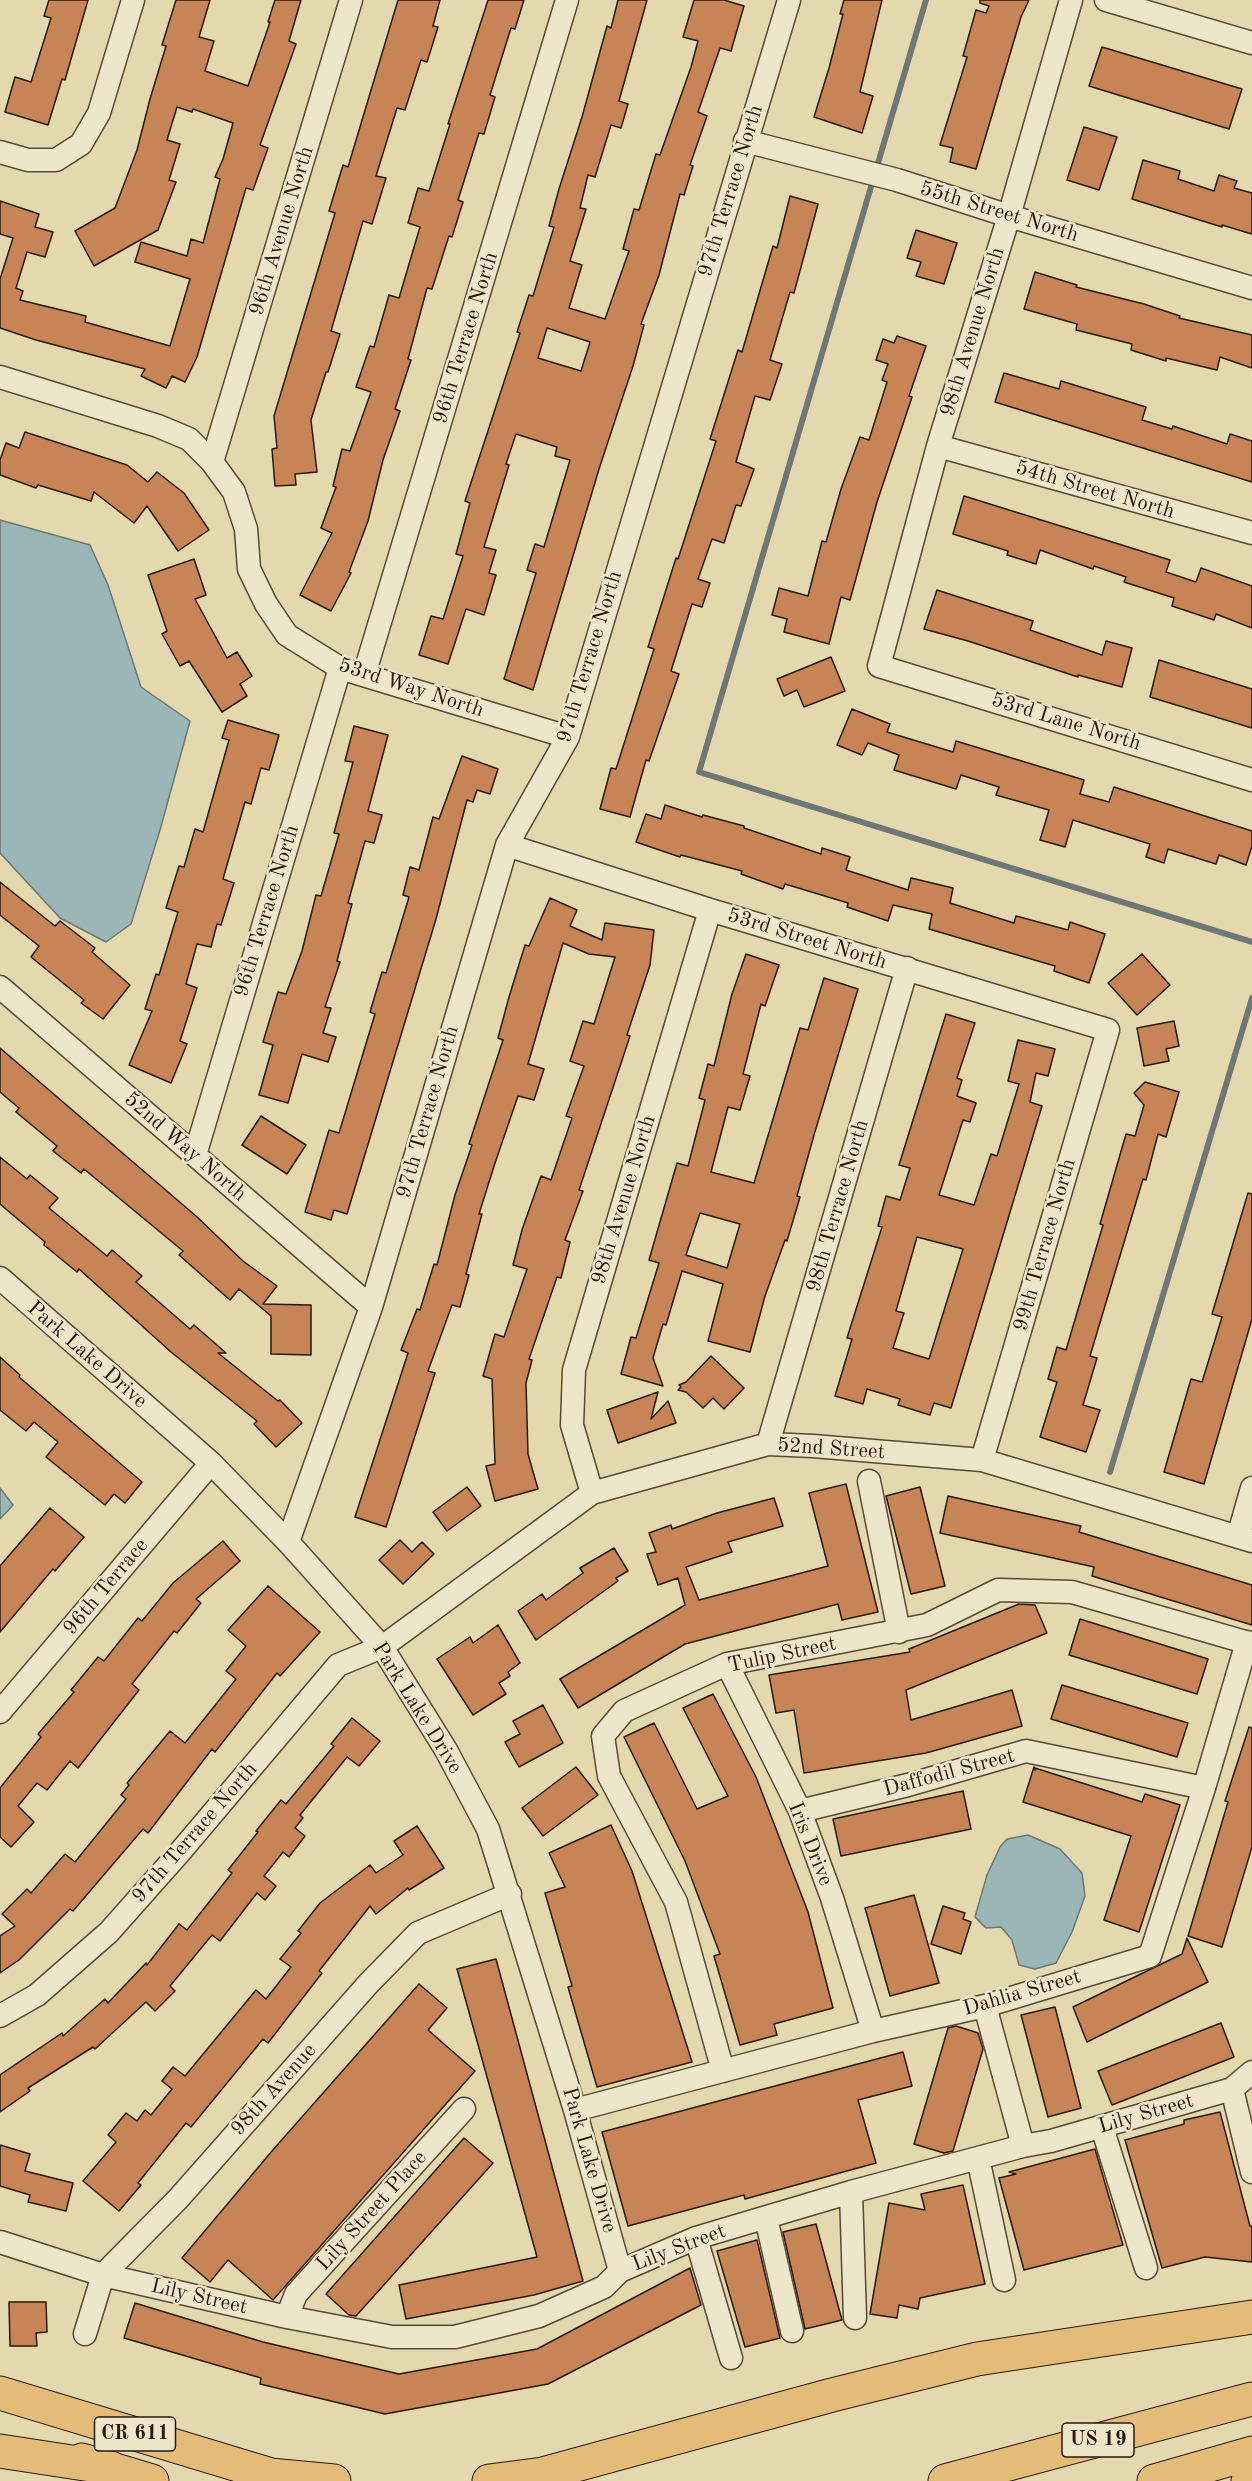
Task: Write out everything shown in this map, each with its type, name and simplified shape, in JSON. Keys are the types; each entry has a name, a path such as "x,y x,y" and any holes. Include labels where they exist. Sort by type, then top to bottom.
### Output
{"main road":[{"path":"489,2481 543,2474 977,2358 1252,2317"},
{"name":"CR 611","path":"0,2393 280,2478"},
{"name":"US 19","path":"945,2481 1252,2399"},
{"name":"CR 611","path":"0,2438 152,2481"},
{"path":"0,2451 111,2468"},
{"name":"US 19","path":"1154,2481 1252,2454"},
{"path":"280,2478 334,2481"}],"street":[{"path":"0,152 28,160 56,160 81,144 99,113 133,0"},
{"name":"96th Avenue North","path":"212,462 351,0"},
{"name":"96th Terrace North","path":"364,675 567,0"},
{"name":"97th Terrace North","path":"288,1542 371,1307 507,845 568,737 789,0"},
{"name":"98th Avenue North","path":"879,666 938,446 1009,216 1071,0"},
{"path":"1106,0 1252,43"},
{"name":"55th Street North","path":"745,141 897,180 1009,216 1252,288"},
{"name":"53rd Way North","path":"0,377 158,426 189,439 212,462 234,492 246,529 249,569 266,604 287,635 340,668 568,737"},
{"name":"54th Street North","path":"938,446 1252,533"},
{"name":"53rd Lane North","path":"879,666 1252,780"},
{"name":"96th Terrace North","path":"195,1155 340,668"},
{"name":"53rd Street North","path":"507,845 710,910 1108,1030"},
{"name":"98th Avenue North","path":"592,1493 572,1425 574,1370 710,910"},
{"name":"98th Terrace North","path":"768,1444 907,968"},
{"name":"52nd Way North","path":"0,987 371,1307"},
{"name":"99th Terrace North","path":"982,1460 1108,1030"},
{"name":"Park Lake Drive","path":"0,1278 211,1463 288,1542 382,1647 446,1750 488,1829 575,2110 620,2271"},
{"name":"52nd Street","path":"382,1647 592,1493 768,1444 982,1460 1245,1539"},
{"name":"96th Terrace","path":"0,1712 211,1463"},
{"path":"869,1481 899,1632"},
{"path":"1245,1539 1252,1488"},
{"name":"Tulip Street","path":"723,2071 676,1902 609,1776 603,1736 624,1711 727,1664 927,1625 998,1590 1072,1592 1250,1643"},
{"name":"Dahlia Street","path":"575,2110 873,2031 985,2006 1150,1956 1250,1643"},
{"name":"97th Terrace North","path":"0,2016 37,1995 109,1932 188,1843 338,1665 382,1647"},
{"name":"Iris Drive","path":"727,1664 800,1811 832,1898 873,2031"},
{"name":"Daffodil Street","path":"800,1811 908,1785 1026,1751 1204,1788"},
{"name":"98th Avenue","path":"85,2334 103,2275 178,2199 369,1983 418,1934 510,1894"},
{"path":"985,2006 1023,2146"},
{"name":"Lily Street","path":"0,2242 103,2275 287,2317 392,2337 455,2337 539,2316 604,2287 620,2271 696,2238 851,2192 1102,2127 1232,2089 1252,2072"},
{"path":"1232,2089 1252,2172"},
{"name":"Lily Street Place","path":"287,2317 296,2294 464,2109"},
{"path":"1102,2127 1146,2268"},
{"path":"978,2158 1004,2280"},
{"path":"851,2192 855,2318"},
{"path":"766,2218 792,2331"},
{"path":"696,2238 731,2358"}],"water":[{"path":"0,520 90,545 108,585 141,687 190,721 131,924 106,942 60,918 0,853"},
{"path":"0,1488 13,1505 0,1519"},
{"path":"1028,1835 1060,1849 1082,1873 1085,1896 1072,1932 1056,1963 1035,1969 1019,1965 1012,1940 1001,1927 986,1928 975,1917 987,1875 1000,1847 1007,1839"}],"building":[{"path":"49,0 88,0 65,80 62,79 48,125 5,112 15,77 31,82 51,18 44,16"},
{"path":"176,0 210,0 199,37 214,41 205,71 248,86 270,22 268,22 275,0 301,0 289,41 296,44 260,145 268,148 253,190 246,188 197,357 185,382 172,376 166,388 141,376 145,369 0,328 0,279 13,238 0,234 0,201 39,214 35,227 53,232 45,257 27,252 16,288 23,291 20,300 86,316 85,322 170,346 190,279 135,262 141,242 187,256 191,239 203,243 220,179 215,177 223,159 233,123 193,109 192,112 177,107 167,140 180,144 169,180 176,182 158,230 94,266 75,231 115,208 137,150 166,46 162,45"},
{"path":"398,0 440,0 433,26 438,27 427,62 421,60 405,110 397,108 376,176 386,178 372,224 363,221 331,331 340,334 311,420 317,472 295,474 296,485 275,486 272,449 277,448 274,416 335,213 329,211 343,165 348,167"},
{"path":"488,0 524,0 515,29 511,28 490,95 495,97 484,134 479,133 458,200 463,202 452,237 449,236 432,289 427,288 408,359 411,360 395,409 400,411 383,460 368,521 349,572 351,573 331,611 300,595 332,533 321,528 336,487 333,486 342,449 350,451 371,392 356,387 370,346 374,347 389,295 399,298 420,227 408,223 418,188 429,191"},
{"path":"618,0 647,0 619,101 628,104 621,128 611,125 595,177 588,175 580,208 586,209 570,261 582,265 569,308 605,319 629,251 623,249 634,209 639,210 656,154 660,155 691,67 698,41 683,37 694,0 724,0 744,6 731,51 720,48 698,112 707,116 690,165 693,166 684,195 680,194 659,275 641,324 644,325 633,366 599,469 533,690 504,679 536,573 527,570 535,544 544,547 570,460 555,456 557,447 516,434 484,547 496,550 489,573 496,575 484,615 466,609 448,664 419,655 431,616 443,619 463,556 456,554 470,503 465,501 520,333 517,332 529,295 533,296 554,227 549,226 559,189 607,26 611,28","holes":["547,328 590,342 581,371 538,358"]},
{"path":"844,0 882,0 860,92 873,96 862,133 814,117 843,14 840,14"},
{"path":"980,0 1029,0 1021,17 976,169 950,162 953,148 940,145 967,57 963,56 976,10 986,13 989,6 980,3"},
{"path":"1102,47 1242,89 1229,129 1089,86"},
{"path":"1084,127 1117,137 1099,190 1067,180"},
{"path":"1143,160 1180,171 1178,179 1214,191 1219,175 1237,181 1234,188 1252,193 1252,234 1132,199"},
{"path":"790,196 818,204 794,293 790,292 770,360 782,364 770,400 755,396 736,462 754,469 741,506 736,505 724,543 712,539 698,579 710,583 702,607 692,604 671,671 679,674 649,761 646,760 630,817 600,809 611,768 616,769 654,649 648,647 716,441 710,439 738,350 742,352 773,246 777,248"},
{"path":"916,230 957,243 944,284 916,276 921,262 907,258"},
{"path":"1035,272 1077,285 1076,287 1144,304 1180,316 1179,318 1252,335 1252,368 1220,357 1217,370 1166,358 1166,361 1131,350 1132,344 1076,330 1077,324 1024,309"},
{"path":"897,336 926,346 909,396 912,397 877,502 850,600 841,597 829,644 784,632 787,619 772,615 779,588 808,596 822,541 826,542 841,489 860,437 869,440 887,382 882,380 888,364 876,360 883,339 894,343"},
{"path":"1004,373 1059,389 1061,381 1146,407 1142,420 1172,429 1173,426 1227,444 1230,434 1252,441 1252,482 995,402"},
{"path":"25,432 127,465 148,482 157,472 184,493 209,530 178,551 147,506 134,523 94,492 91,501 38,485 36,488 0,475 0,460 6,443 19,448"},
{"path":"964,496 1170,560 1166,572 1196,582 1201,568 1252,586 1252,628 1216,614 1214,620 1172,606 1174,598 1124,582 1126,577 1094,566 1093,569 1040,550 1036,564 1007,555 1008,551 953,534"},
{"path":"194,559 206,595 195,599 227,658 237,652 252,676 240,684 247,696 222,712 189,661 180,666 162,634 167,631 148,575"},
{"path":"937,590 1033,621 1030,630 1102,655 1106,641 1132,648 1122,687 1078,675 1078,677 924,629"},
{"path":"831,657 845,691 804,707 797,690 784,696 777,679"},
{"path":"1159,660 1252,689 1252,728 1150,697"},
{"path":"852,709 890,724 887,732 953,752 956,741 1084,780 1080,794 1109,802 1114,787 1252,831 1252,846 1246,865 1219,855 1216,864 1168,849 1164,863 1146,857 1150,844 1073,820 1065,847 1040,840 1049,810 996,795 999,787 961,775 956,789 894,770 899,755 868,743 862,755 837,745"},
{"path":"228,720 279,735 269,770 261,768 251,804 245,802 223,879 234,883 221,925 217,924 211,947 197,944 186,984 197,988 180,1041 187,1044 171,1083 129,1065 152,1011 145,1009 156,974 159,975 178,912 166,908 179,866 184,867 195,829 203,832 229,740 222,738"},
{"path":"354,726 388,735 368,811 382,815 374,843 365,841 348,903 352,904 337,961 340,962 325,1007 331,1008 323,1033 336,1037 328,1062 302,1054 288,1103 259,1095 273,1045 263,1042 278,992 286,994 302,951 316,895 321,896 339,834 334,833 353,762 345,761"},
{"path":"462,756 498,769 490,794 477,790 473,802 467,800 436,919 347,1214 334,1210 331,1220 305,1212 329,1130 339,1133 375,1014 370,1012 382,972 386,973 409,897 403,895 410,867 419,870 433,817 439,819"},
{"path":"665,805 702,817 703,815 744,826 744,828 821,854 822,848 850,857 846,870 908,890 911,878 953,888 950,903 1014,923 1016,916 1068,930 1070,922 1105,934 1089,983 1054,971 1055,966 929,929 932,914 893,905 888,921 847,907 848,903 785,884 783,889 741,874 742,871 681,855 680,857 636,842 646,814 661,819"},
{"path":"0,882 55,926 60,921 95,948 92,952 130,985 103,1019 81,1003 84,1000 31,957 39,946 0,915"},
{"path":"550,898 577,910 570,926 602,940 605,923 654,930 650,965 627,1035 630,1036 579,1190 583,1191 565,1240 570,1242 561,1278 557,1277 529,1359 532,1360 526,1383 528,1454 538,1489 495,1501 486,1466 495,1464 492,1379 483,1376 495,1334 504,1337 527,1269 513,1265 522,1230 541,1176 551,1180 572,1118 566,1116 584,1066 570,1061 583,1021 594,1024 615,957 589,954 563,943 528,1064 544,1069 534,1100 518,1096 479,1214 482,1214 460,1307 452,1305 428,1371 435,1373 386,1527 355,1517 408,1353 401,1350 417,1309 420,1310 434,1264 437,1265 455,1195 472,1145 469,1144 503,1040 498,1038 525,945 529,946"},
{"path":"746,954 779,965 765,1006 761,1004 743,1074 750,1076 740,1110 728,1107 711,1172 754,1183 800,1028 808,1030 824,978 858,989 814,1135 787,1241 785,1240 765,1296 750,1352 708,1341 723,1284 682,1271 666,1325 663,1324 653,1358 663,1386 621,1374 631,1337 636,1338 659,1263 649,1260 677,1163 688,1166 705,1100 699,1098 708,1064 714,1066 732,994","holes":["700,1213 740,1224 727,1268 686,1255"]},
{"path":"1142,954 1170,985 1137,1015 1108,983"},
{"path":"946,1014 975,1023 957,1078 962,1080 957,1096 976,1103 970,1122 963,1120 939,1195 974,1205 991,1154 997,1156 1019,1084 1008,1081 1018,1040 1055,1049 1048,1076 1036,1073 1030,1102 1042,1106 951,1408 934,1403 930,1415 898,1405 900,1399 867,1389 863,1404 835,1396 852,1339 847,1338 882,1227 878,1226 886,1196 900,1200 910,1168 899,1165","holes":["917,1237 963,1249 929,1359 893,1348 904,1313 896,1311"]},
{"path":"1174,1021 1179,1046 1166,1049 1169,1061 1144,1066 1137,1028"},
{"path":"0,1048 196,1216 243,1261 277,1286 263,1304 311,1305 311,1355 271,1354 271,1316 239,1289 230,1300 179,1255 183,1251 84,1169 81,1173 53,1151 57,1146 16,1112 19,1108 0,1092"},
{"path":"1145,1082 1179,1092 1166,1137 1158,1134 1146,1180 1143,1179 1090,1356 1097,1358 1083,1405 1100,1410 1086,1452 1040,1437 1057,1382 1048,1379 1057,1347 1066,1350 1103,1225 1100,1224 1126,1134 1135,1136 1144,1105 1134,1093"},
{"path":"261,1116 306,1145 287,1174 242,1145"},
{"path":"0,1157 27,1179 30,1175 58,1198 49,1208 107,1256 112,1250 142,1276 136,1282 190,1329 194,1325 226,1353 218,1353 278,1401 280,1400 302,1423 276,1447 254,1424 257,1421 171,1352 79,1269 77,1272 44,1245 45,1242 0,1204"},
{"path":"1248,1193 1252,1194 1252,1319 1204,1484 1164,1472 1191,1379 1202,1382 1222,1317 1212,1314"},
{"path":"711,1356 744,1388 724,1409 713,1398 703,1408 686,1392 678,1390 681,1387 679,1385 686,1382"},
{"path":"0,1357 20,1375 19,1377 142,1482 125,1503 114,1494 105,1505 46,1457 58,1442 34,1422 26,1431 0,1410"},
{"path":"658,1392 651,1419 668,1401 676,1423 618,1443 607,1410"},
{"path":"846,1484 878,1612 842,1620 838,1604 685,1644 578,1708 560,1679 685,1605 678,1578 658,1585 647,1554 656,1552 649,1533 671,1525 672,1529 717,1513 774,1498 783,1526 728,1542 732,1552 686,1567 699,1600 828,1566 809,1493"},
{"path":"467,1487 481,1506 447,1531 433,1512"},
{"path":"920,1487 945,1586 911,1594 886,1496"},
{"path":"948,1496 1081,1526 1079,1532 1252,1585 1252,1625 1092,1576 1094,1567 940,1533"},
{"path":"50,1508 84,1537 55,1571 53,1569 0,1632 0,1566"},
{"path":"400,1540 412,1552 422,1542 434,1554 403,1584 379,1560"},
{"path":"223,1541 240,1561 196,1599 201,1603 177,1633 174,1631 132,1684 139,1690 78,1768 70,1761 47,1790 37,1783 18,1806 34,1822 11,1847 0,1837 0,1788 41,1737 38,1734 74,1692 71,1690 98,1657 104,1661 138,1618 142,1621 173,1583"},
{"path":"614,1548 628,1571 616,1578 618,1581 536,1640 518,1611 542,1594 546,1600 583,1573 580,1568"},
{"path":"268,1586 320,1632 280,1676 277,1673 215,1752 212,1749 148,1833 143,1829 73,1911 70,1909 19,1960 0,1973 0,1936 15,1926 2,1914 27,1889 31,1893 65,1854 75,1862 126,1799 121,1795 129,1785 127,1783 170,1731 185,1743 236,1679 226,1671 246,1646 228,1630"},
{"path":"1019,1604 1035,1605 1047,1633 906,1690 911,1720 1012,1690 1022,1726 926,1753 804,1773 794,1710 776,1713 769,1675 910,1652 909,1649"},
{"path":"1080,1619 1208,1659 1197,1694 1069,1655"},
{"path":"498,1625 520,1663 508,1672 510,1676 499,1683 506,1694 473,1715 437,1659 470,1637 473,1643"},
{"path":"1062,1685 1188,1723 1177,1757 1051,1719"},
{"path":"713,1694 756,1777 808,1912 833,2008 774,2024 777,2035 740,2045 714,1956 720,1954 685,1861 624,1737 654,1723 697,1809 728,1796 683,1708"},
{"path":"543,1705 563,1743 519,1767 505,1742 520,1734 513,1721"},
{"path":"352,1718 380,1741 359,1766 347,1757 300,1815 303,1818 295,1828 305,1836 289,1857 283,1852 264,1876 276,1886 265,1900 257,1893 220,1941 212,1935 170,1986 175,1991 155,2011 146,2002 95,2049 93,2047 28,2088 30,2091 0,2112 0,2075 62,2033 63,2036 105,1999 108,2003 146,1963 147,1965 179,1924 187,1930 232,1873 228,1870 258,1832 256,1831 281,1800 286,1804 334,1746 331,1744"},
{"path":"1249,1727 1252,1728 1252,1847 1222,1947 1188,1936 1228,1802 1225,1801"},
{"path":"576,1767 598,1795 543,1836 522,1808"},
{"path":"1034,1767 1035,1770 1035,1768 1142,1802 1145,1794 1180,1805 1139,1932 1104,1920 1131,1836 1023,1802"},
{"path":"963,1791 971,1829 841,1856 833,1819"},
{"path":"611,1825 632,1871 692,2062 597,2087 568,1987 572,1986 545,1893 565,1887 549,1853"},
{"path":"417,1826 444,1868 409,1890 408,1888 376,1914 370,1906 319,1971 322,1973 268,2043 263,2039 191,2127 186,2123 138,2183 141,2185 119,2211 83,2181 116,2142 108,2135 126,2113 137,2121 145,2110 151,2115 172,2089 162,2081 173,2067 185,2076 256,1990 266,1999 291,1967 280,1959 301,1933 298,1931 320,1903 370,1865 376,1873 403,1855 394,1841"},
{"path":"914,1895 939,1983 890,1996 865,1908"},
{"path":"943,1906 965,1913 963,1919 971,1922 961,1954 931,1944"},
{"path":"1187,1938 1208,1982 1087,2042 1073,2007 1182,1954"},
{"path":"496,1959 583,2281 534,2295 406,2319 399,2285 537,2257 457,1969"},
{"path":"419,1984 447,2008 428,2030 475,2071 273,2300 228,2260 210,2282 182,2258 272,2151"},
{"path":"1055,2007 1081,2108 1048,2117 1021,2015"},
{"path":"1221,2023 1234,2057 1112,2105 1098,2071"},
{"path":"956,2026 978,2033 983,2049 953,2151 944,2153 914,2144 948,2028"},
{"path":"903,2052 912,2086 858,2100 876,2163 745,2199 744,2195 628,2226 602,2132"},
{"path":"1220,2112 1250,2226 1252,2226 1252,2262 1205,2257 1162,2268 1125,2140 1184,2124 1184,2120"},
{"path":"464,2138 493,2163 356,2316 349,2315 326,2294"},
{"path":"0,2145 30,2154 25,2171 73,2183 66,2211 28,2202 30,2195 0,2186"},
{"path":"1095,2149 1123,2245 1024,2270 999,2178 1016,2174 1009,2172"},
{"path":"963,2185 985,2284 920,2298 918,2309 899,2305 897,2318 870,2314 889,2203 925,2210 921,2194"},
{"path":"816,2224 842,2320 805,2329 783,2232"},
{"path":"757,2240 780,2338 745,2347 717,2251"},
{"path":"690,2268 701,2305 548,2384 385,2414 260,2384 261,2378 124,2338 135,2303 263,2342 399,2374 537,2349"},
{"path":"9,2302 46,2302 47,2332 36,2333 37,2346 10,2346"}],"waterway":[{"path":"876,170 926,0"},
{"path":"873,180 699,772 1252,942"},
{"path":"1110,1472 1252,998"}]}
